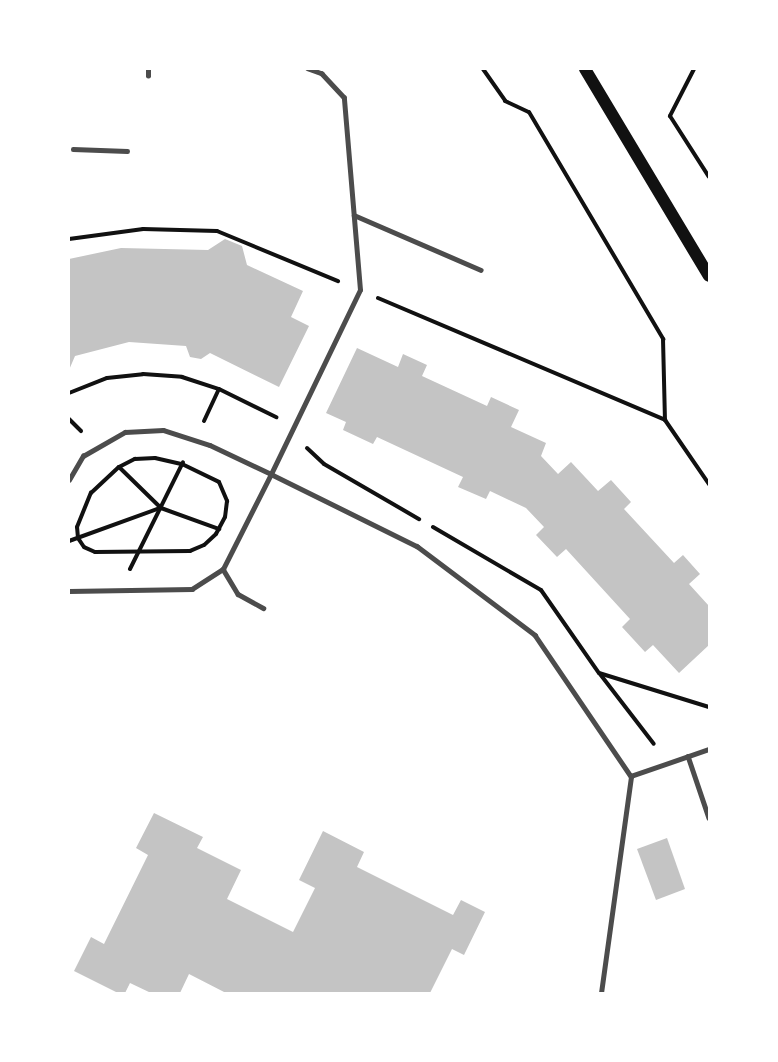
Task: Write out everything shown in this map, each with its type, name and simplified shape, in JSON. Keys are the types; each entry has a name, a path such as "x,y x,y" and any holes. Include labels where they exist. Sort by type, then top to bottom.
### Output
{"main road":[{"path":"585,69 709,276"}],"lane":[{"path":"148,69 148,76"},
{"path":"69,591 192,589 223,569 360,290 344,98 322,74 308,69"},
{"path":"73,149 127,151"},
{"path":"354,215 481,270"},
{"path":"69,480 83,456 124,432 163,430 194,440 271,474 417,546 536,635 632,776 601,993"},
{"path":"223,569 238,594 263,608"},
{"path":"632,776 709,749"},
{"path":"688,756 709,818"}],"path":[{"path":"483,69 505,101 529,112 663,339 665,420"},
{"path":"694,69 670,116 709,177"},
{"path":"69,239 143,229 217,231 665,420 709,484"},
{"path":"69,393 106,378 143,374 182,377 219,389 279,419 284,408"},
{"path":"120,590 219,389"},
{"path":"155,458 182,464 210,476 225,491 225,517 219,529 204,546 190,551 139,552 95,552 84,547 78,538 81,513 91,493 119,467 135,459 155,458"},
{"path":"69,541 161,508 219,529"},
{"path":"599,673 668,763"}],"building":[{"path":"225,239 242,246 247,265 303,291 291,317 309,326 279,387 210,353 201,359 190,357 186,346 129,342 75,356 69,370 69,259 121,248 208,250"},
{"path":"357,348 398,367 403,354 427,365 422,376 487,406 491,397 519,410 511,427 546,443 541,456 558,474 571,462 598,491 611,480 631,502 624,509 674,563 683,555 700,574 689,584 709,606 709,645 679,673 653,645 645,652 622,627 630,619 566,549 557,557 536,535 544,527 526,508 490,491 486,499 458,487 463,477 377,437 373,444 343,430 346,422 326,413"},
{"path":"154,813 203,837 197,848 241,870 227,899 293,932 315,888 299,880 323,831 364,852 357,867 453,915 461,900 485,912 464,955 452,949 430,993 226,993 189,974 180,993 151,993 130,983 125,993 118,993 74,971 91,937 104,944 148,855 136,848"},
{"path":"667,838 685,889 656,900 637,849"}]}
